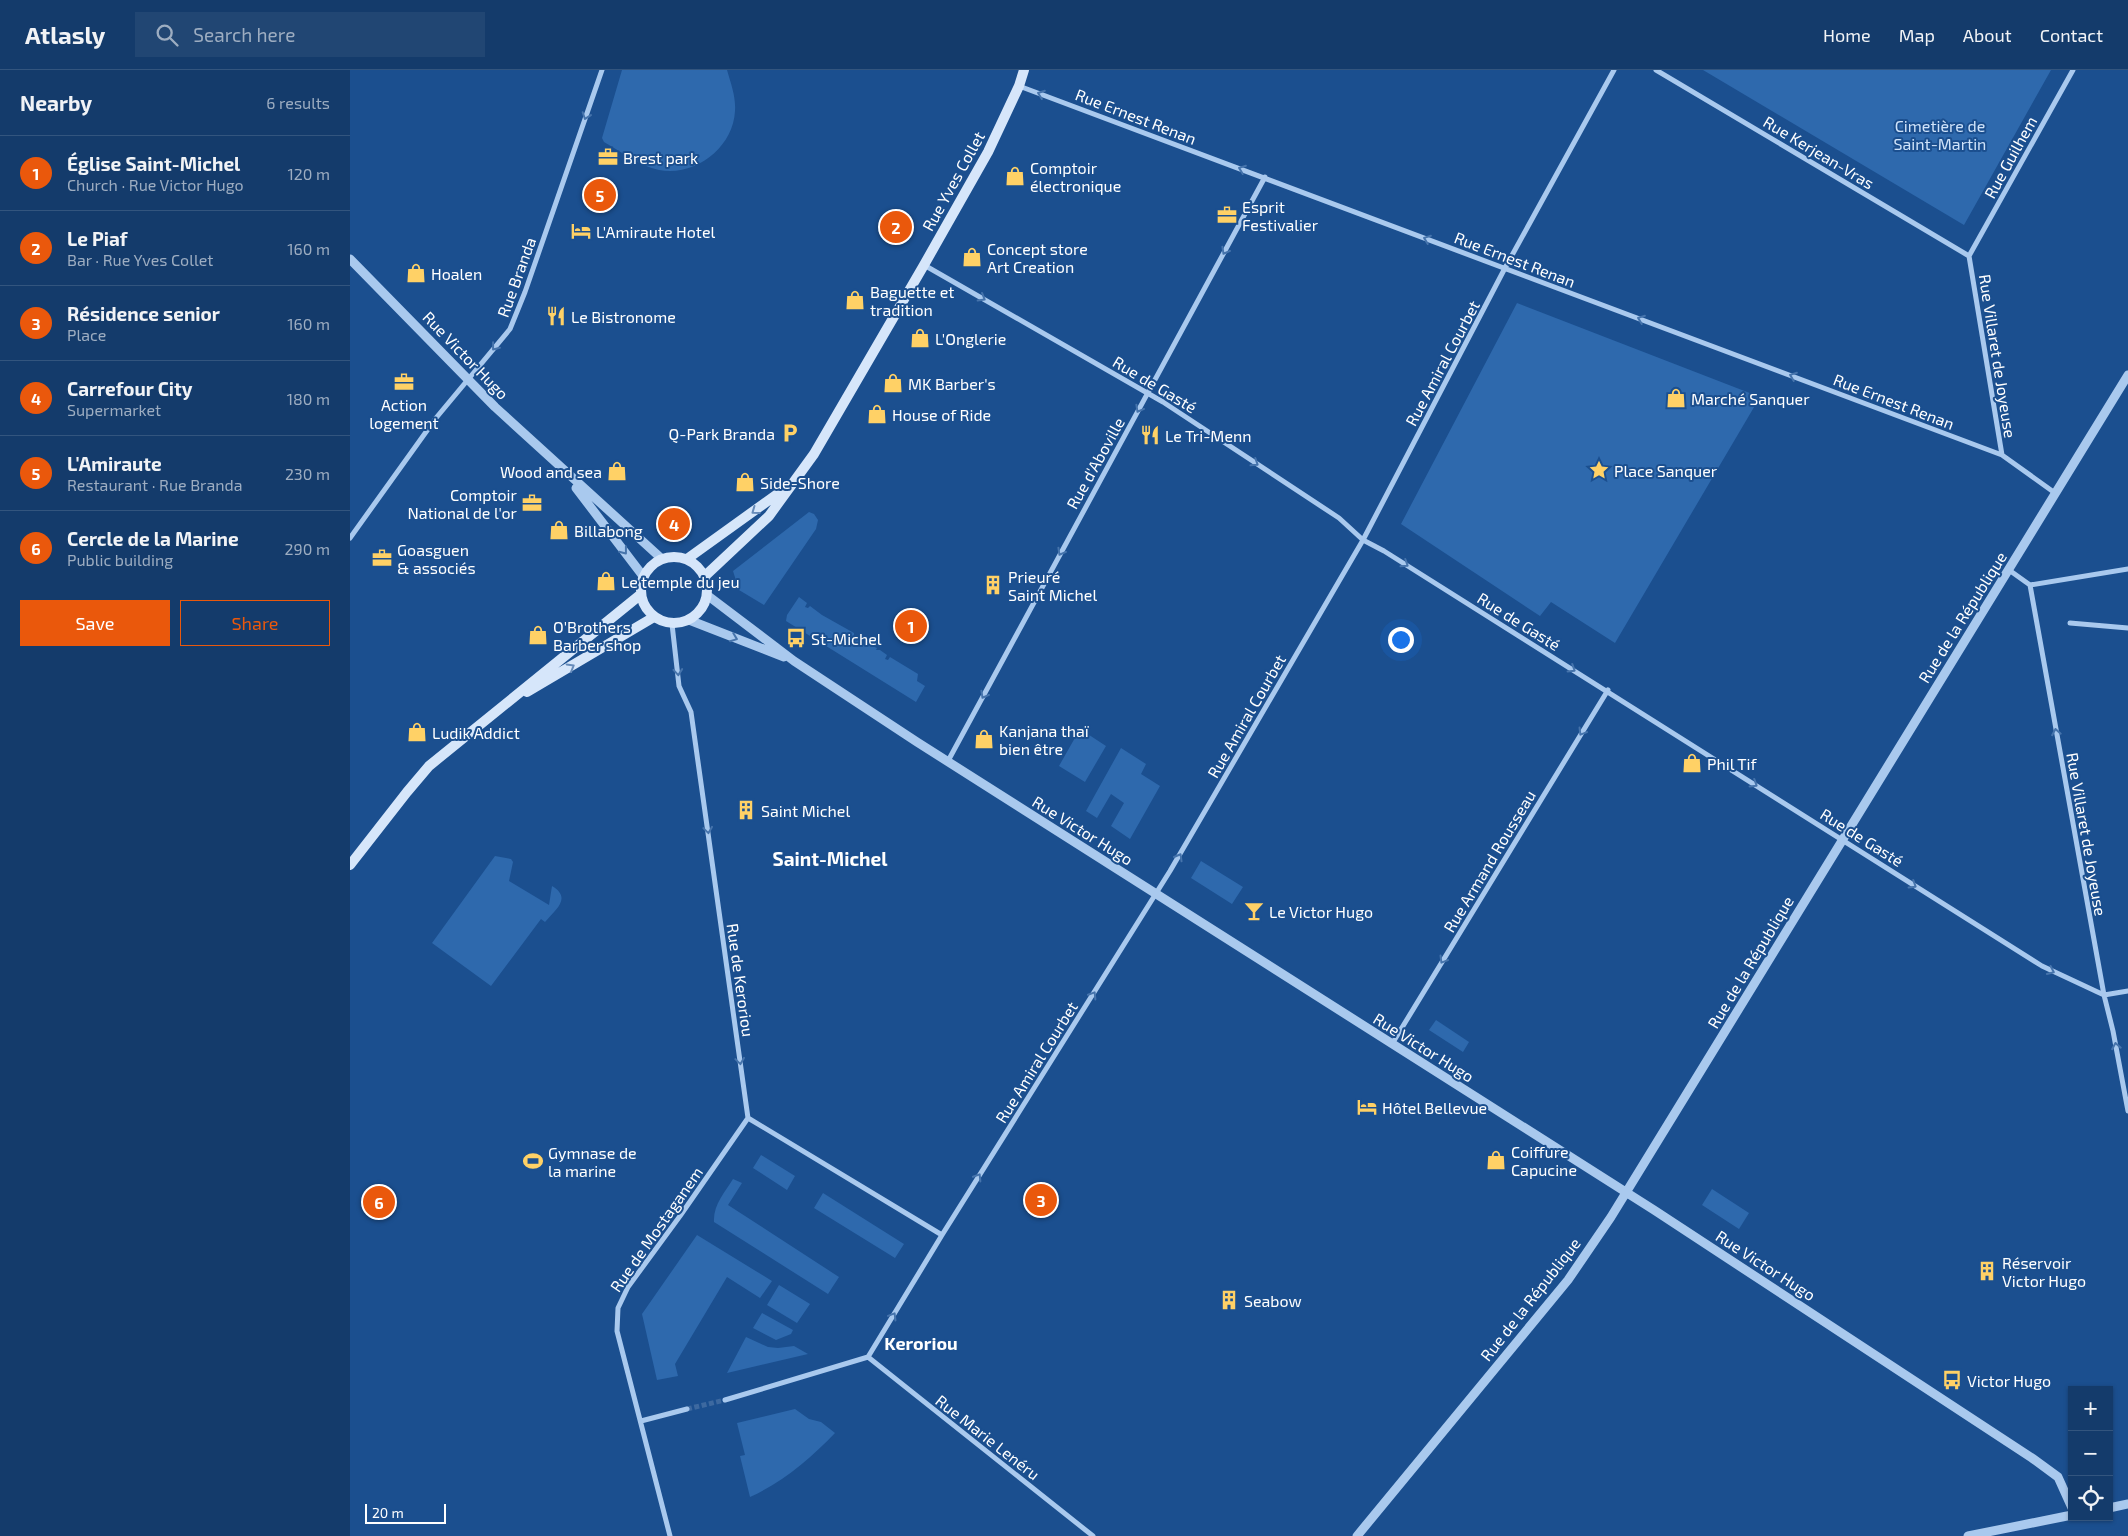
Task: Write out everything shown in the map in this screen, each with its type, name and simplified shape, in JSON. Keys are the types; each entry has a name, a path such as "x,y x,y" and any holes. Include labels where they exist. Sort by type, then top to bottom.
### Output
{"main road":[{"name":"Rue Yves Collet","path":"705,576 769,516 814,454 988,152 1019,86 1024,70"},
{"path":"687,560 794,482"},
{"path":"677,558 687,560 705,576 707,595 703,606 689,620 672,624 654,617 647,610 640,595 643,576 652,566 662,560 677,558"},
{"path":"350,865 406,792 429,766 640,595"},
{"path":"498,709 654,617"}],"street":[{"name":"Rue Branda","path":"350,538 436,418 510,329 525,292 602,70"},
{"name":"Rue Amiral Courbet","path":"868,1357 942,1235 1157,894 1363,540 1505,268 1614,70"},
{"name":"Rue Kerjean-Vras","path":"1656,70 1969,256"},
{"name":"Rue Guilhem","path":"1969,256 2073,70"},
{"name":"Rue Ernest Renan","path":"1019,86 2002,455"},
{"name":"Rue d'Aboville","path":"948,761 1264,177"},
{"name":"Rue Villaret de Joyeuse","path":"1969,256 2002,455 2055,493"},
{"name":"Rue Victor Hugo","path":"350,259 468,381 562,470"},
{"name":"Rue de Gasté","path":"924,266 1148,393 1338,518 1363,540 1384,551 1608,690 2042,966 2104,995"},
{"name":"Rue de la République","path":"1357,1536 1568,1280 1627,1193 2128,375"},
{"path":"562,470 662,560"},
{"path":"562,470 643,576"},
{"path":"2009,570 2030,585 2128,569"},
{"name":"Rue Villaret de Joyeuse","path":"2030,585 2104,995 2113,1031 2128,1112"},
{"name":"Rue Victor Hugo","path":"707,595 794,661 1627,1193 2032,1458 2058,1477 2068,1499"},
{"name":"Rue Victor Hugo","path":"689,620 794,661"},
{"path":"2070,623 2128,628"},
{"name":"Rue de Keroriou","path":"672,624 679,686 691,712 748,1118"},
{"name":"Rue Armand Rousseau","path":"1392,1044 1608,690"},
{"path":"2104,995 2128,991"},
{"path":"748,1118 942,1235"},
{"name":"Rue de Mostaganem","path":"670,1536 617,1331 618,1308 628,1287 748,1118"},
{"path":"725,1400 868,1357"},
{"name":"Rue Marie Lenéru","path":"868,1357 1093,1536"},
{"path":"641,1421 686,1409"},
{"path":"2113,1507 2128,1504"},
{"path":"1968,1536 2068,1516"}],"green space":[{"path":"622,70 727,70 734,96 735,111 733,124 720,148 698,164 686,169 673,171 659,170 644,165 604,142 602,138"},
{"name":"Cimetière de Saint-Martin","path":"1703,70 2051,70 1964,225"},
{"name":"Place Sanquer","path":"1517,303 1760,397 1615,643 1551,602 1540,616 1401,524"},
{"path":"809,512 814,514 818,520 816,529 764,605 739,590 733,571"},
{"path":"799,597 807,603 805,607 808,608 810,606 854,633 854,639 857,641 859,637 867,641 866,643 877,648 876,650 880,650 887,655 885,659 888,660 890,657 918,674 917,681 925,686 916,702 786,621 787,615"},
{"path":"1080,729 1106,746 1085,782 1059,766"},
{"path":"1121,748 1146,764 1141,774 1160,786 1130,839 1111,826 1124,803 1111,794 1097,818 1086,811"},
{"path":"495,856 511,859 513,862 509,881 549,905 552,886 558,890 561,899 560,904 545,922 541,919 491,986 432,943"},
{"path":"1201,861 1243,887 1232,904 1191,878"},
{"path":"1436,1020 1469,1042 1463,1052 1429,1030"},
{"path":"761,1155 795,1176 787,1190 753,1168"},
{"path":"733,1179 742,1183 728,1205 839,1277 828,1294 714,1222 717,1204"},
{"path":"1712,1189 1749,1213 1739,1229 1702,1205"},
{"path":"823,1193 904,1244 895,1258 814,1208"},
{"path":"697,1235 772,1281 760,1298 727,1277 675,1364 678,1376 657,1380 642,1314"},
{"path":"779,1285 810,1304 797,1323 767,1305"},
{"path":"762,1313 793,1330 791,1334 776,1340 753,1328"},
{"path":"746,1337 768,1347 794,1346 808,1354 727,1373"},
{"path":"795,1409 809,1419 821,1422 835,1433 796,1469 750,1497 740,1456 745,1455 737,1423"}],"tunnel":[{"path":"687,1409 725,1400"}],"place":[{"name":"Brest park","path":"608,157"},
{"name":"Comptoir électronique","path":"1015,176"},
{"name":"L'Amiraute","path":"600,195"},
{"name":"Esprit Festivalier","path":"1227,215"},
{"name":"Le Piaf","path":"896,227"},
{"name":"L'Amiraute Hotel","path":"581,231"},
{"name":"Concept store Art Creation","path":"972,257"},
{"name":"Hoalen","path":"416,273"},
{"name":"Baguette et tradition","path":"855,300"},
{"name":"Le Bistronome","path":"556,316"},
{"name":"L'Onglerie","path":"920,338"},
{"name":"Action logement","path":"404,382"},
{"name":"MK Barber's","path":"893,383"},
{"name":"Marché Sanquer","path":"1676,398"},
{"name":"House of Ride","path":"877,414"},
{"name":"Q-Park Branda","path":"790,433"},
{"name":"Le Tri-Menn","path":"1150,435"},
{"name":"Place Sanquer","path":"1599,470"},
{"name":"Wood and sea","path":"617,471"},
{"name":"Side-Shore","path":"745,482"},
{"name":"Comptoir National de l'or","path":"532,503"},
{"name":"Carrefour City","path":"674,524"},
{"name":"Billabong","path":"559,530"},
{"name":"Goasguen & associés","path":"382,558"},
{"name":"Le temple du jeu","path":"606,581"},
{"name":"Prieuré Saint Michel","path":"993,585"},
{"name":"Église Saint-Michel","path":"911,626"},
{"name":"O'Brothers Barber shop","path":"538,635"},
{"name":"St-Michel","path":"796,638"},
{"name":"Ludik Addict","path":"417,732"},
{"name":"Kanjana thaï bien être","path":"984,739"},
{"name":"Phil Tif","path":"1692,763"},
{"name":"Saint Michel","path":"746,810"},
{"name":"Le Victor Hugo","path":"1254,911"},
{"name":"Hôtel Bellevue","path":"1367,1107"},
{"name":"Coiffure Capucine","path":"1496,1160"},
{"name":"Gymnase de la marine","path":"533,1161"},
{"name":"Résidence senior","path":"1041,1200"},
{"name":"Cercle de la Marine","path":"379,1202"},
{"name":"Réservoir Victor Hugo","path":"1987,1271"},
{"name":"Seabow","path":"1229,1300"},
{"name":"Victor Hugo","path":"1952,1380"}],"district":[{"name":"Saint-Michel","path":"830,858"},
{"name":"Keroriou","path":"921,1343"}]}
